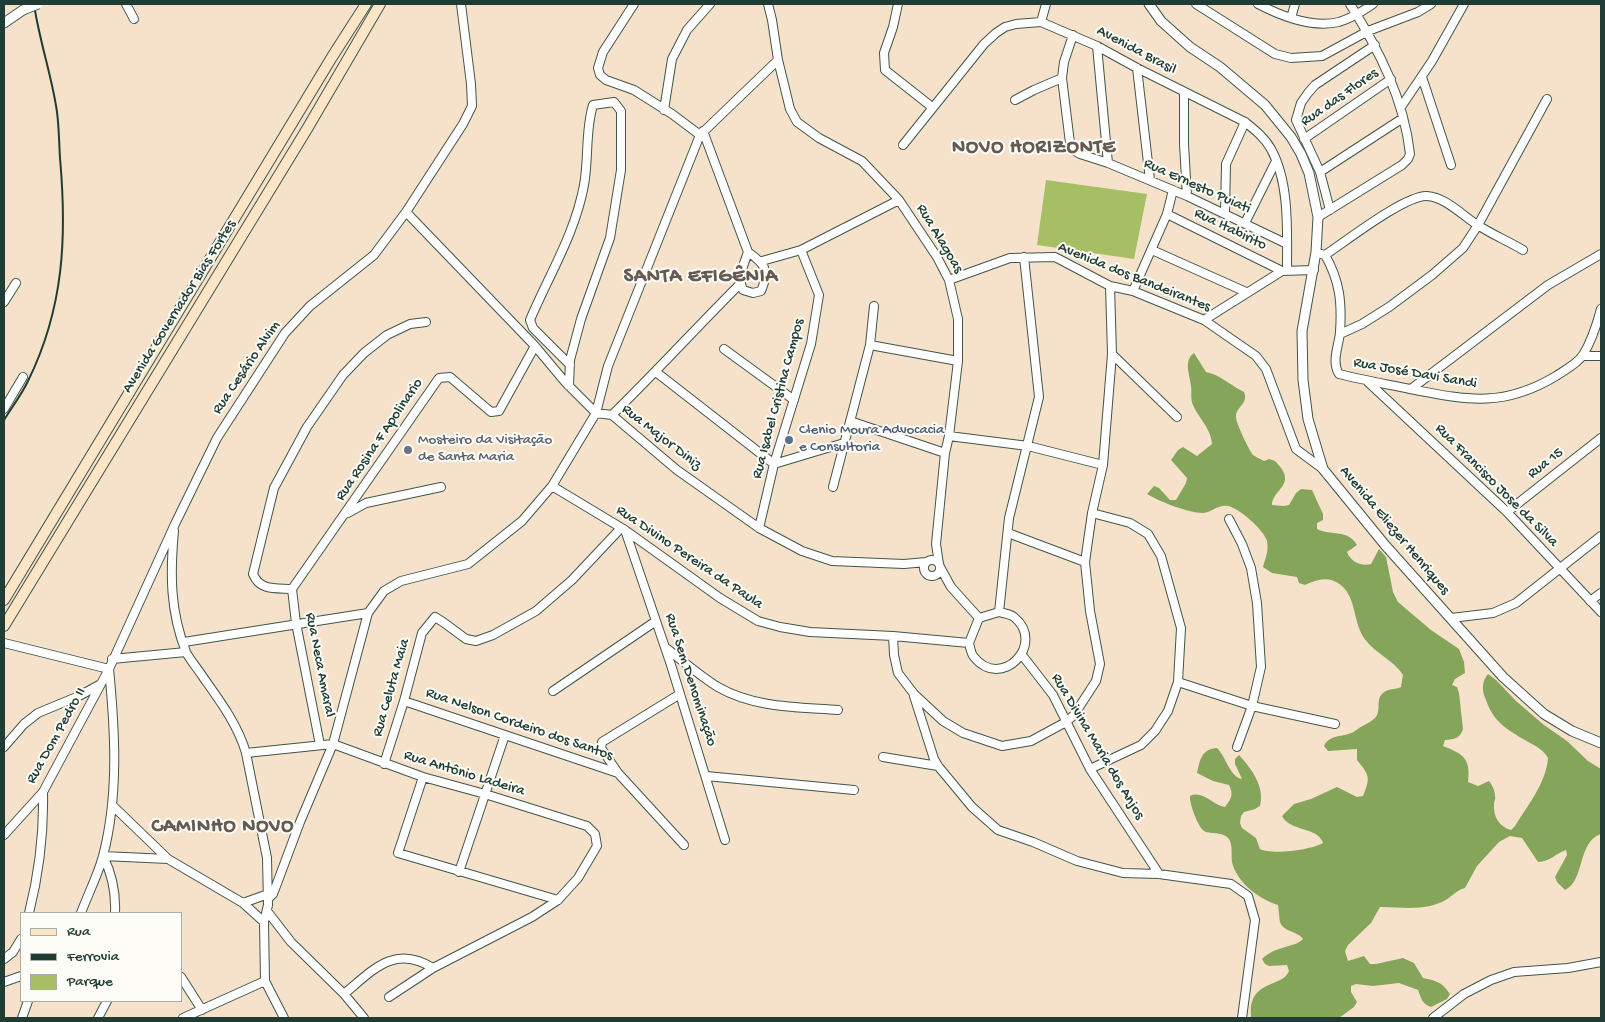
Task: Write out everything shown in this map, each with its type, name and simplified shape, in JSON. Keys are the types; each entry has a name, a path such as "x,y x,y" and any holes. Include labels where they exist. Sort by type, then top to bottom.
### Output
{"main road":[{"name":"Avenida Governador Bias Fortes","path":"4,600 332,57 366,4"},
{"name":"Avenida Governador Bias Fortes","path":"4,626 307,129 380,4"},
{"path":"195,284 196,292 207,293"},
{"path":"184,304 192,304 195,312"},
{"path":"119,410 130,417"},
{"path":"64,500 76,507"}],"street":[{"path":"4,23 23,10 38,4"},
{"path":"126,4 134,19"},
{"name":"Rua Cesário Alvim","path":"109,669 175,524 217,438 285,333 310,306 374,255 406,212 463,124 472,106 461,4"},
{"path":"634,4 604,52 598,68 600,74 606,80 634,90 701,133 748,252 762,262 765,270 765,282 761,291 753,293 743,290 740,284 741,271 748,252"},
{"path":"664,110 672,59 687,30 710,4"},
{"name":"Rua Alagoas","path":"768,4 778,60 790,109 797,122 819,138 862,161 899,200 937,257 949,280 958,320 958,361 949,436 945,453 936,544 940,566 951,587 979,618"},
{"path":"898,4 893,27 884,53 885,70 932,107"},
{"path":"1041,22 1046,4"},
{"name":"Avenida Eliezer Henriques","path":"1149,4 1161,20 1190,46 1253,94 1275,116 1291,137 1309,173 1318,217 1321,254 1314,270 1302,332 1303,380 1308,419 1323,468 1385,545 1503,677 1544,714 1572,731 1601,743"},
{"path":"1196,4 1275,54 1291,58 1322,56 1368,31 1418,12 1431,4"},
{"path":"1258,4 1291,18 1319,23 1332,23 1357,14 1373,4"},
{"path":"1291,18 1295,4"},
{"path":"1318,217 1402,165 1408,159 1410,149 1401,107 1391,79 1376,45 1350,4"},
{"path":"1401,107 1422,77 1464,4"},
{"name":"Avenida Brasil","path":"903,145 984,44 996,33 1005,27 1016,24 1041,22 1097,46 1245,122 1266,140 1276,161 1287,216 1287,244 1284,270"},
{"path":"1015,100 1062,78 1064,62 1073,35"},
{"path":"1330,210 1320,172 1296,120 1301,104 1315,85 1376,45"},
{"path":"1097,46 1108,162"},
{"path":"243,903 273,894 300,822 333,744 368,613 384,591 401,581 468,564 522,521 552,486 596,413 608,366 701,133 778,60"},
{"path":"1137,68 1150,180"},
{"path":"1422,77 1450,165"},
{"name":"Rua Ernesto Puiati","path":"1062,78 1070,143 1071,148 1076,152 1108,162 1174,190 1287,244"},
{"name":"Rua das Flores","path":"1304,139 1391,79"},
{"path":"1184,92 1187,196"},
{"path":"1523,250 1478,225 1443,201 1426,196 1415,198 1395,208 1321,254 1333,269 1338,286 1341,304 1340,334 1362,324 1389,307 1432,275 1463,248 1478,225 1547,99"},
{"path":"569,386 570,366 581,318 610,238 621,170 621,111 614,102 593,105 589,117 584,184 573,227 530,320 533,328 570,366"},
{"path":"1320,172 1403,118"},
{"path":"1225,214 1226,164 1245,122"},
{"path":"1245,223 1276,161"},
{"path":"1133,291 1167,214 1174,190"},
{"path":"762,262 801,250 899,200"},
{"name":"Rua Major Diniz","path":"406,212 596,413 612,415 676,470 760,528 802,551 832,561 904,564 927,561"},
{"name":"Rua Itabirito","path":"1167,214 1284,270"},
{"name":"Rua Isabel Cristina Campos","path":"760,528 774,464 811,344 819,295 801,250"},
{"path":"1152,250 1246,292"},
{"path":"1411,389 1548,285 1601,254"},
{"path":"999,612 1009,518 1039,397 1024,257"},
{"name":"Avenida dos Bandeirantes","path":"949,280 1010,258 1055,257 1110,286 1133,291 1204,320 1256,356 1266,369 1296,450 1323,468"},
{"path":"1204,320 1284,270 1314,270"},
{"path":"4,302 16,283"},
{"path":"612,415 740,284"},
{"path":"893,636 894,655 898,673 914,694 943,721 963,733 1002,746 1031,741 1066,722 1074,715 1096,681 1100,664 1090,611 1086,562 1092,513 1103,465 1112,354 1110,286"},
{"path":"833,487 870,345 874,306"},
{"name":"Rua José Davi Sandi","path":"1340,334 1335,358 1335,368 1339,374 1368,382 1463,398 1491,399 1524,392 1570,367 1582,356 1594,331 1601,309"},
{"path":"292,589 263,587 256,582 253,574 274,488 308,426 343,375 364,354 388,336 410,324 426,322"},
{"path":"870,345 958,361"},
{"name":"Rua Rosina F Apolinario","path":"292,589 439,378 450,377 491,412 499,411 534,346"},
{"path":"724,349 794,400"},
{"path":"1112,354 1177,417"},
{"path":"1582,356 1601,356"},
{"path":"656,372 774,464 844,443"},
{"path":"4,409 23,377"},
{"name":"Rua Francisco Jose da Silva","path":"1368,382 1507,512 1601,612"},
{"path":"850,422 945,453"},
{"path":"949,436 1028,446 1103,465"},
{"name":"Rua 15","path":"1507,512 1601,438"},
{"name":"Rua Divino Pereira da Paula","path":"552,486 623,529 720,598 758,621 780,628 810,632 893,636 969,643"},
{"path":"346,514 366,503 441,487"},
{"path":"1090,768 1140,745 1155,731 1168,711 1178,682 1181,628 1161,556 1148,534 1130,523 1092,513"},
{"path":"1229,519 1242,544 1251,568 1257,603 1261,667 1252,706 1237,747"},
{"path":"175,524 170,569 172,602 186,652 226,710 244,744 246,753 267,858 268,897 264,922 264,981 284,1018"},
{"name":"Rua Sem Denominação","path":"623,529 666,648 725,840"},
{"name":"Rua Celuta Maia","path":"384,764 404,701 422,633 435,617 466,639 476,641 493,635 536,610 572,580 623,529"},
{"path":"1008,533 1086,562"},
{"path":"1451,618 1493,613 1516,603 1601,536"},
{"name":"Rua Alagoas","path":"927,561 936,544"},
{"path":"935,560 940,566 938,574 929,575 924,568 927,561 935,560"},
{"name":"Rua Major Diniz","path":"904,564 929,575"},
{"name":"Rua Alagoas","path":"929,575 951,587"},
{"name":"Rua Neca Amaral","path":"292,589 296,623 320,745"},
{"path":"1590,601 1601,593"},
{"path":"999,612 1013,616 1022,627 1026,641 1022,655 1012,665 998,669 984,666 978,661 973,656 969,643 979,618 999,612"},
{"path":"184,642 368,613"},
{"path":"553,691 656,621"},
{"path":"4,643 109,669 114,722 112,805 103,856 81,912"},
{"path":"666,648 719,688 747,699 770,705 838,710"},
{"path":"112,659 186,652"},
{"name":"Rua Divina Maria dos Anjos","path":"1022,655 1053,695 1090,768 1159,874"},
{"name":"Rua Dom Pedro II","path":"4,835 43,792 109,669"},
{"path":"1178,682 1252,706 1335,724"},
{"path":"4,747 24,724 38,713 100,685"},
{"path":"618,773 601,748 602,742 680,694"},
{"path":"914,694 934,759 938,766 972,808 998,830 1033,842 1077,861 1123,873 1159,874 1231,884 1248,896 1255,920 1242,1018"},
{"name":"Rua Nelson Cordeiro dos Santos","path":"404,701 618,773 684,845"},
{"path":"459,872 505,735"},
{"name":"Rua Antônio Ladeira","path":"246,753 333,744 423,777 587,826 595,834 597,846 578,878 558,900"},
{"path":"883,757 938,766"},
{"path":"706,776 854,790"},
{"path":"423,777 398,853 558,900"},
{"path":"30,912 42,846 44,822 43,792"},
{"path":"112,805 168,860 243,903 264,922"},
{"path":"103,856 168,860"},
{"path":"103,856 113,882 116,912"},
{"path":"389,997 433,968 532,917 558,900"},
{"path":"267,911 291,942 344,994 364,1018"},
{"path":"4,959 13,952 20,941"},
{"path":"344,994 372,971 394,959 407,957 418,960 433,968"},
{"path":"1433,1018 1464,994 1490,980 1514,972 1568,968 1601,962"},
{"path":"4,982 20,976"},
{"path":"182,978 202,1010"},
{"path":"183,1018 264,981"},
{"path":"22,1018 28,1002"},
{"path":"98,1018 106,1002"}],"green space":[{"path":"1046,180 1147,194 1134,259 1037,245"},
{"path":"1194,353 1206,372 1244,392 1245,399 1236,417 1246,442 1253,455 1264,461 1269,459 1275,461 1285,476 1283,486 1273,499 1272,505 1289,505 1296,493 1301,489 1312,490 1323,514 1323,520 1317,523 1317,529 1344,535 1353,540 1357,545 1347,552 1351,558 1360,564 1371,564 1379,549 1386,557 1393,592 1398,602 1431,630 1459,649 1464,662 1465,673 1455,679 1452,685 1457,687 1459,693 1463,729 1458,737 1445,740 1443,746 1456,752 1467,762 1468,782 1478,786 1489,781 1494,792 1495,813 1500,824 1511,830 1515,826 1540,785 1547,767 1548,758 1545,753 1516,735 1493,715 1483,690 1483,684 1488,674 1544,725 1567,741 1588,761 1601,769 1601,834 1593,838 1588,845 1576,879 1565,890 1555,877 1567,855 1566,850 1546,861 1538,862 1522,838 1510,836 1499,842 1477,866 1465,888 1442,902 1427,907 1380,907 1371,923 1348,945 1345,951 1348,961 1364,956 1370,964 1403,958 1414,963 1423,978 1439,983 1450,994 1447,999 1431,1007 1424,1002 1418,990 1399,983 1373,986 1356,984 1351,986 1351,992 1357,1002 1354,1007 1339,1018 1251,1018 1252,1002 1259,990 1282,979 1289,971 1287,965 1269,966 1262,959 1273,951 1300,942 1303,939 1298,934 1284,928 1280,922 1278,905 1256,894 1239,877 1232,862 1229,839 1221,834 1204,831 1199,825 1192,809 1190,796 1203,796 1225,807 1232,794 1229,785 1213,781 1197,773 1202,756 1208,750 1217,748 1234,775 1242,779 1235,764 1235,759 1239,755 1253,772 1261,792 1260,806 1244,812 1240,823 1242,828 1256,838 1260,849 1282,852 1317,846 1323,843 1320,838 1310,831 1291,825 1282,816 1294,804 1311,799 1337,787 1357,797 1363,796 1368,776 1357,760 1357,749 1328,751 1324,746 1330,739 1351,733 1375,718 1378,712 1379,698 1387,690 1401,687 1403,675 1395,665 1373,648 1364,638 1348,594 1338,583 1325,579 1305,585 1299,583 1297,577 1272,573 1263,567 1267,552 1267,541 1261,531 1244,515 1228,506 1218,507 1205,513 1189,511 1147,494 1154,486 1159,488 1170,500 1176,500 1187,478 1171,460 1178,450 1183,447 1197,456 1212,444 1209,433 1195,410 1192,400 1188,364"}],"railway":[{"path":"4,420 20,396 40,354 56,299 60,272 63,216 59,129 52,85 34,4"}],"place":[{"name":"Clenio Moura Advocacia e Consultoria","path":"789,440"},
{"name":"Mosteiro da Visitação de Santa Maria","path":"408,450"}],"district":[{"name":"NOVO HORIZONTE","path":"1034,149"},
{"name":"SANTA EFIGÊNIA","path":"701,278"},
{"name":"CAMINHO NOVO","path":"223,828"}]}
